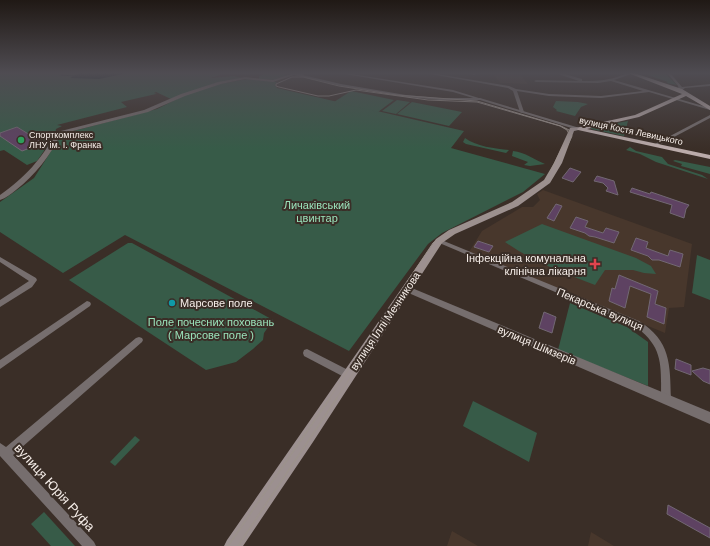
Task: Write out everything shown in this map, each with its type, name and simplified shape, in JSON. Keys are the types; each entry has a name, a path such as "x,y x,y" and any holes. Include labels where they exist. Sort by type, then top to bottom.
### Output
{"main road":[{"path":"694,98 710,108"},
{"path":"580,129 637,116 678,99"},
{"name":"вулиця Іллі Мечникова","path":"233,546 439,241 452,232 515,204 550,178 571,136 580,131 580,129"},
{"name":"вулиця Костя Левицького","path":"580,129 710,157"}],"street":[{"name":"вулиця Костя Левицького","path":"0,198 30,176 40,164 60,133 146,111 175,98"},
{"name":"вулиця Костя Левицького","path":"433,98 480,99 580,129"},
{"path":"518,98 522,112"},
{"path":"678,99 710,108"},
{"path":"655,145 710,116"},
{"name":"Пекарська вулиця","path":"439,241 636,323 649,330 659,344 663,353 666,399"},
{"path":"0,259 33,280 30,285 0,304"},
{"name":"вулиця Шімзерів","path":"407,289 666,399"},
{"path":"0,365 87,304"},
{"path":"3,451 139,340"},
{"path":"307,353 349,375"},
{"path":"666,399 710,418"},
{"name":"вулиця Юрія Руфа","path":"3,451 90,546"}],"shaded area":[{"name":"Інфекційна комунальна клінічна лікарня","path":"543,190 692,244 684,307 669,308 665,333 469,252 482,231 522,207 533,207 540,200 537,194"},
{"path":"452,531 478,546 447,546"},
{"path":"591,532 614,546 588,546"}],"green space":[{"path":"0,98 137,98 121,102 127,107 57,125 62,126 56,129 55,135 37,161 27,165 4,150 0,151"},
{"name":"Личаківський цвинтар","path":"178,98 323,98 464,131 451,148 545,174 523,192 442,233 428,244 349,351 125,235 63,273 0,232 0,202 34,178 62,134 157,109"},
{"path":"339,98 387,98 394,100 378,112 334,102"},
{"path":"397,100 410,102 396,114 382,111"},
{"path":"556,101 588,104 581,107 575,116 556,111 557,110 553,107"},
{"path":"412,102 462,112 449,126 397,114"},
{"path":"628,121 624,136 591,129 591,128"},
{"path":"465,138 480,145 509,150 506,153 466,144 463,142"},
{"path":"630,147 636,151 662,157 668,164 702,175 708,179 656,162 640,154 626,150"},
{"path":"513,151 526,154 545,164 530,166 524,165 528,162 512,156"},
{"path":"675,160 710,167 710,174 681,166 682,164 673,161"},
{"path":"542,224 636,258 651,266 656,274 633,270 605,270 595,285 538,261 505,242"},
{"name":"Поле почесних поховань ( Марсове поле )","path":"128,243 132,243 273,320 264,333 263,340 236,362 206,370 69,280"},
{"path":"697,255 710,260 710,300 692,293"},
{"path":"570,303 627,327 648,342 648,386 558,350"},
{"path":"473,401 537,433 529,462 463,426"},
{"path":"135,436 140,440 115,466 110,462"},
{"path":"44,512 75,546 51,546 31,524"}],"building":[{"name":"Спорткомплекс ЛНУ ім. І. Франка","path":"17,127 43,143 22,151 0,136 0,133"},
{"path":"570,168 581,172 573,182 562,178"},
{"path":"597,176 614,181 618,195 606,191 608,188 603,183 594,181"},
{"path":"632,188 650,194 651,192 689,205 686,209 684,218 670,213 672,205 630,192"},
{"path":"556,204 562,206 554,221 547,218"},
{"path":"576,217 588,221 585,227 603,233 606,228 619,232 614,243 589,236 585,233 570,228"},
{"path":"636,238 648,242 646,248 668,256 670,250 683,254 680,267 659,260 652,260 648,256 631,250"},
{"path":"478,241 493,246 489,252 474,247"},
{"path":"619,275 658,291 655,304 666,308 664,324 647,317 651,294 630,286 625,308 609,301 612,288 615,289"},
{"path":"544,312 556,317 552,333 539,328"},
{"path":"676,359 691,365 691,375 675,369"},
{"path":"703,368 710,370 710,384 703,381 692,371"},
{"path":"668,505 710,528 710,538 667,514"}],"tram line":[{"path":"329,399 433,243 448,232 513,203 546,180 569,134 567,130 560,126 477,102 417,98"},
{"path":"336,399 441,242 457,231 517,204 549,181 552,178 572,136 569,130 561,126 477,101 443,98"},
{"path":"228,546 330,398"},
{"path":"238,546 337,398"}],"place":[{"name":"Спорткомплекс ЛНУ ім. І. Франка","path":"21,140"},
{"name":"Інфекційна комунальна клінічна лікарня","path":"595,264"},
{"name":"Марсове поле","path":"172,303"}]}
